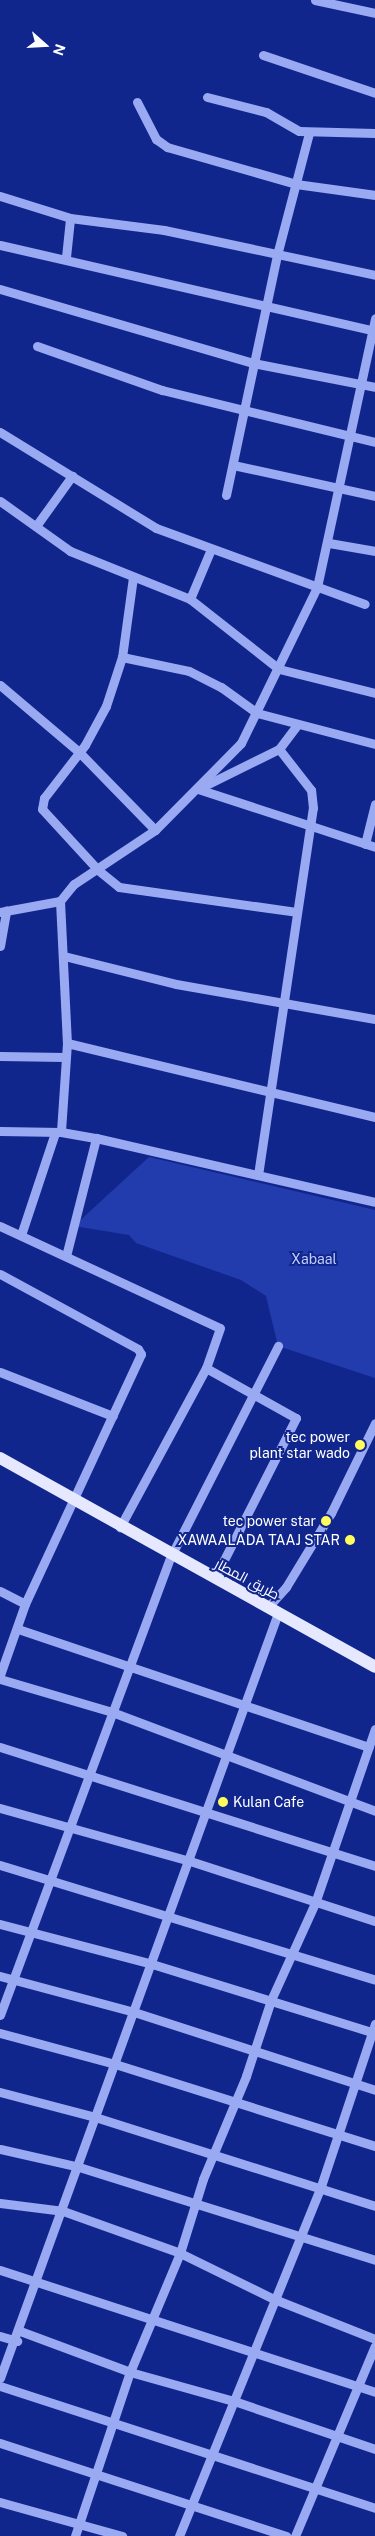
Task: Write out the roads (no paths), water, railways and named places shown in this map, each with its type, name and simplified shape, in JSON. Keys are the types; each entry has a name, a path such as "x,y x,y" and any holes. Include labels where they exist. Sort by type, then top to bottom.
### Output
{"main road":[{"name":"طريق المطار","path":"0,1458 74,1502 375,1667"}],"street":[{"path":"315,0 375,13"},
{"path":"263,55 375,93"},
{"path":"207,97 266,112 309,132 375,133"},
{"path":"137,102 156,139 167,147 296,184 375,195"},
{"path":"226,495 277,254 309,132"},
{"path":"0,196 70,218 164,230 375,275"},
{"path":"66,258 70,218"},
{"path":"0,245 66,258 374,330"},
{"path":"0,289 253,363 375,387"},
{"path":"0,946 3,912 60,901 74,884 98,870 155,830 198,789 241,743 279,669 317,587 329,543 348,437 363,385 375,318"},
{"path":"37,346 162,390 348,437 375,442"},
{"path":"0,432 156,528 365,604"},
{"path":"233,465 339,490 375,496"},
{"path":"36,526 72,476"},
{"path":"1,502 70,551 190,600 279,669 375,693"},
{"path":"329,543 375,551"},
{"path":"190,600 211,549"},
{"path":"133,577 122,657 98,724 44,798 42,810 98,870 125,888 296,912"},
{"path":"122,657 188,672 221,687 257,713 375,744"},
{"path":"0,685 79,752 155,830"},
{"path":"198,789 279,749 298,724"},
{"path":"258,1175 281,1004 312,828 311,790 279,749"},
{"path":"198,789 312,828 375,847"},
{"path":"365,844 375,804"},
{"path":"21,1235 58,1132 67,1043 60,901"},
{"path":"64,956 281,1004 375,1019"},
{"path":"67,1043 375,1116"},
{"path":"0,1056 66,1056"},
{"path":"0,1131 58,1132 96,1138 375,1202"},
{"path":"66,1256 96,1138"},
{"path":"0,1226 216,1323 220,1337 206,1368 120,1527"},
{"path":"0,1274 141,1352 74,1502 25,1604 18,1629 0,1674"},
{"path":"0,2015 11,1980 71,1829 129,1663 171,1556 278,1346"},
{"path":"206,1368 296,1418 215,1578"},
{"path":"0,1372 113,1416"},
{"path":"0,2378 17,2341 114,2064 230,1754 247,1705 273,1610 331,1513 375,1422"},
{"path":"0,1591 25,1604"},
{"path":"18,1629 129,1663 369,1747"},
{"path":"0,1679 112,1712 230,1754 375,1811"},
{"path":"75,2536 130,2372 180,2253 194,2206 271,2000 314,1903 375,1729"},
{"path":"0,1747 209,1810 375,1866"},
{"path":"0,1808 71,1829 190,1860 314,1903 375,1921"},
{"path":"0,1865 170,1914 375,1980"},
{"path":"0,1924 152,1964 374,2030 320,2186 298,2237 215,2453 179,2536"},
{"path":"0,1976 134,2012 252,2053 375,2090"},
{"path":"0,2033 114,2064 375,2146"},
{"path":"0,2092 95,2117 320,2186 375,2206"},
{"path":"0,2149 79,2166 194,2206 375,2260"},
{"path":"0,2203 63,2211 180,2253 274,2299 375,2338"},
{"path":"0,2270 39,2280 153,2320 255,2350 375,2392"},
{"path":"20,2331 130,2372 234,2401 375,2449"},
{"path":"0,2336 17,2341"},
{"path":"295,2536 360,2386 375,2346"},
{"path":"0,2386 215,2453 375,2508"},
{"path":"0,2443 286,2536"},
{"path":"0,2502 80,2522 122,2536"}],"place":[{"name":"tec power plant star wado","path":"360,1445"},
{"name":"tec power star","path":"326,1521"},
{"name":"XAWAALADA TAAJ STAR","path":"350,1540"},
{"name":"Kulan Cafe","path":"223,1802"}],"park label":[{"name":"Xabaal","path":"314,1259"}]}
